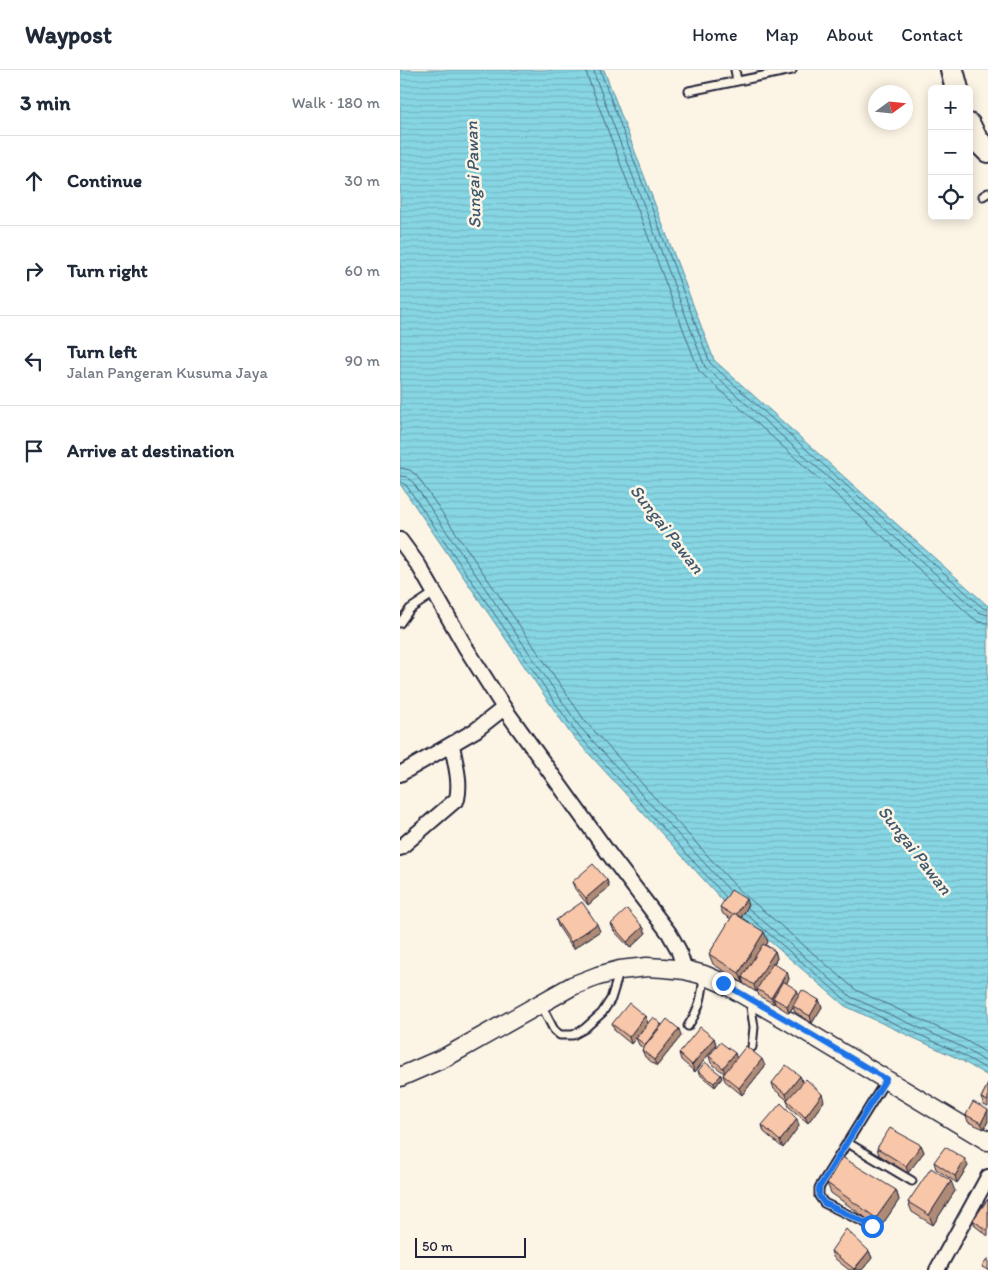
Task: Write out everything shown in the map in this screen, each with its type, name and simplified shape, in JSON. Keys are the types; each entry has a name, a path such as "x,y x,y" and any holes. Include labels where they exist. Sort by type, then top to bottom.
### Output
{"main road":[{"path":"952,70 956,85"},
{"path":"972,130 976,139 988,151"}],"street":[{"path":"403,548 434,592 466,648 504,708 608,854 669,933 678,949 684,970"},
{"path":"400,774 476,730 504,708"},
{"path":"400,848 457,800 459,790 458,776 452,745"},
{"path":"400,1077 446,1057 540,1003 572,986 598,976 620,970 647,967 684,970 704,975 750,998 988,1141"},
{"path":"937,1270 988,1176"}],"lane":[{"path":"735,70 737,80"},
{"path":"689,91 792,70"},
{"path":"400,623 410,609 434,592"},
{"path":"540,1003 554,1030 560,1035 573,1035 584,1030 602,1012 611,999 620,970"},
{"path":"688,1026 698,1012 702,999 704,975"},
{"path":"750,998 754,1027 752,1047"},
{"path":"872,1226 824,1203 819,1196 819,1188 886,1079"},
{"path":"848,1143 912,1181"}],"water":[{"name":"Sungai Pawan","path":"400,70 604,70 714,360 988,606 988,1076 957,1058 845,1006 725,903 570,733 400,484"}],"building":[{"path":"593,864 607,880 586,898 572,882"},
{"path":"731,890 746,899 736,915 720,907"},
{"path":"582,902 597,924 571,942 556,920"},
{"path":"627,909 643,927 627,942 611,924"},
{"path":"734,913 764,932 739,973 709,954"},
{"path":"763,944 775,951 754,985 742,977"},
{"path":"773,963 787,972 771,998 757,989"},
{"path":"783,981 797,990 787,1006 773,998"},
{"path":"802,990 819,1000 810,1016 793,1006"},
{"path":"629,1003 645,1016 629,1037 612,1024"},
{"path":"653,1017 661,1024 645,1045 636,1038"},
{"path":"667,1019 679,1029 654,1060 642,1050"},
{"path":"700,1027 714,1038 692,1065 679,1053"},
{"path":"720,1042 735,1053 723,1068 709,1056"},
{"path":"746,1046 762,1059 739,1088 723,1075"},
{"path":"705,1062 721,1075 714,1083 698,1071"},
{"path":"786,1065 800,1076 786,1094 772,1083"},
{"path":"806,1079 822,1094 805,1117 787,1100"},
{"path":"988,1084 988,1101 981,1098"},
{"path":"973,1102 988,1110 981,1123 966,1115"},
{"path":"781,1103 797,1119 780,1141 762,1125"},
{"path":"890,1128 921,1145 906,1166 877,1148"},
{"path":"945,1147 965,1159 955,1176 934,1162"},
{"path":"842,1157 896,1190 876,1218 827,1183"},
{"path":"931,1168 951,1181 929,1215 908,1202"},
{"path":"988,1199 988,1227 986,1230 973,1220"},
{"path":"846,1229 869,1251 854,1269 831,1251"},
{"path":"988,1258 988,1270 982,1267"}],"route":[{"path":"723,983 886,1079 819,1188 819,1196 824,1203 872,1226"}]}
